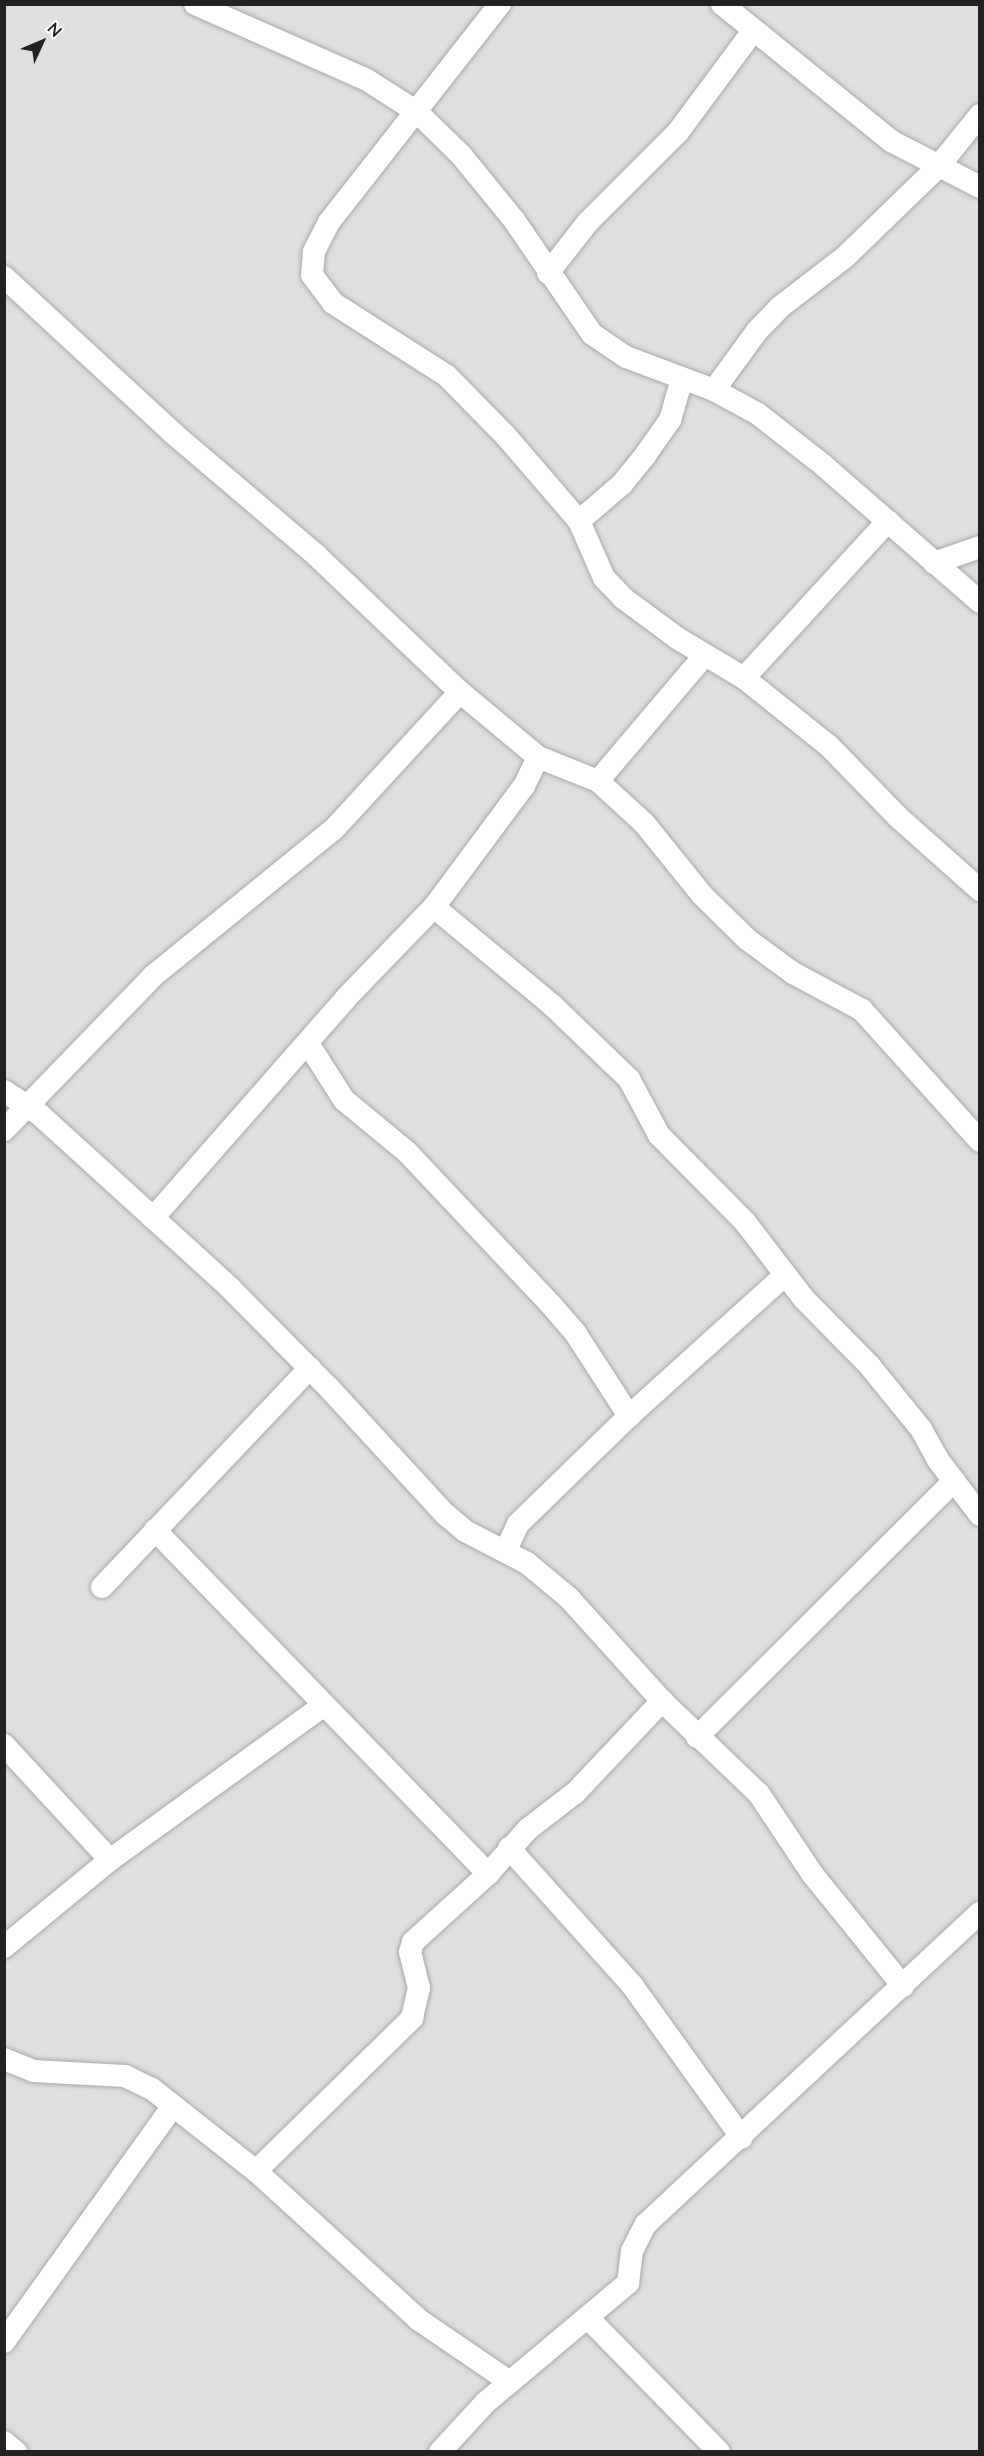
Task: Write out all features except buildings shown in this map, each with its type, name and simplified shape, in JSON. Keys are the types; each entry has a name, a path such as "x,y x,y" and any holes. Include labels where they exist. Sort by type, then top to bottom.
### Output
{"street":[{"path":"195,4 368,80 417,112 461,155 514,220 548,273 592,334 626,357 714,390 758,414 888,521 980,602"},
{"path":"500,4 329,222 314,252 312,275 333,303 447,376 558,494 579,521 604,578 623,598 705,655 744,678 829,746 898,817 980,890"},
{"path":"722,4 891,141 980,187"},
{"path":"548,273 588,222 678,132 753,31"},
{"path":"714,390 757,331 780,307 845,256 938,167 980,115"},
{"path":"4,277 174,434 316,555 460,692 538,757 598,781 644,823 702,895 748,940 794,973 862,1010 980,1141"},
{"path":"579,521 622,484 646,454 670,420 682,379"},
{"path":"744,678 888,521"},
{"path":"934,563 980,548"},
{"path":"598,781 705,655"},
{"path":"4,1130 153,976 334,829 460,692"},
{"path":"153,1218 309,1045 348,997 434,907 524,786 538,757"},
{"path":"434,907 552,1005 629,1079 659,1135 745,1222 784,1275 892,1392 980,1515"},
{"path":"309,1045 344,1100 407,1152 552,1306 576,1334 629,1416"},
{"path":"4,1091 27,1106 231,1289 310,1368 445,1514 465,1532 506,1550 569,1598 662,1701 759,1794 813,1875 903,1986"},
{"path":"506,1550 518,1524 629,1416 784,1275"},
{"path":"102,1587 310,1368"},
{"path":"697,1737 954,1481"},
{"path":"155,1530 488,1874"},
{"path":"256,2170 412,2018 420,1988 410,1952 413,1942 488,1874 509,1848 575,1793 662,1701"},
{"path":"4,1947 110,1860 324,1705"},
{"path":"4,1745 110,1860"},
{"path":"509,1848 632,1985 742,2138"},
{"path":"440,2451 510,2382 628,2283 632,2251 645,2224 742,2138 903,1986 978,1919"},
{"path":"4,2059 33,2071 124,2076 152,2089 256,2170 419,2320 510,2382"},
{"path":"4,2342 173,2106"},
{"path":"588,2318 719,2451"},
{"path":"4,2442 16,2451"}],"shaded area":[{"path":"5,5 979,5 979,2451 5,2451"}]}
